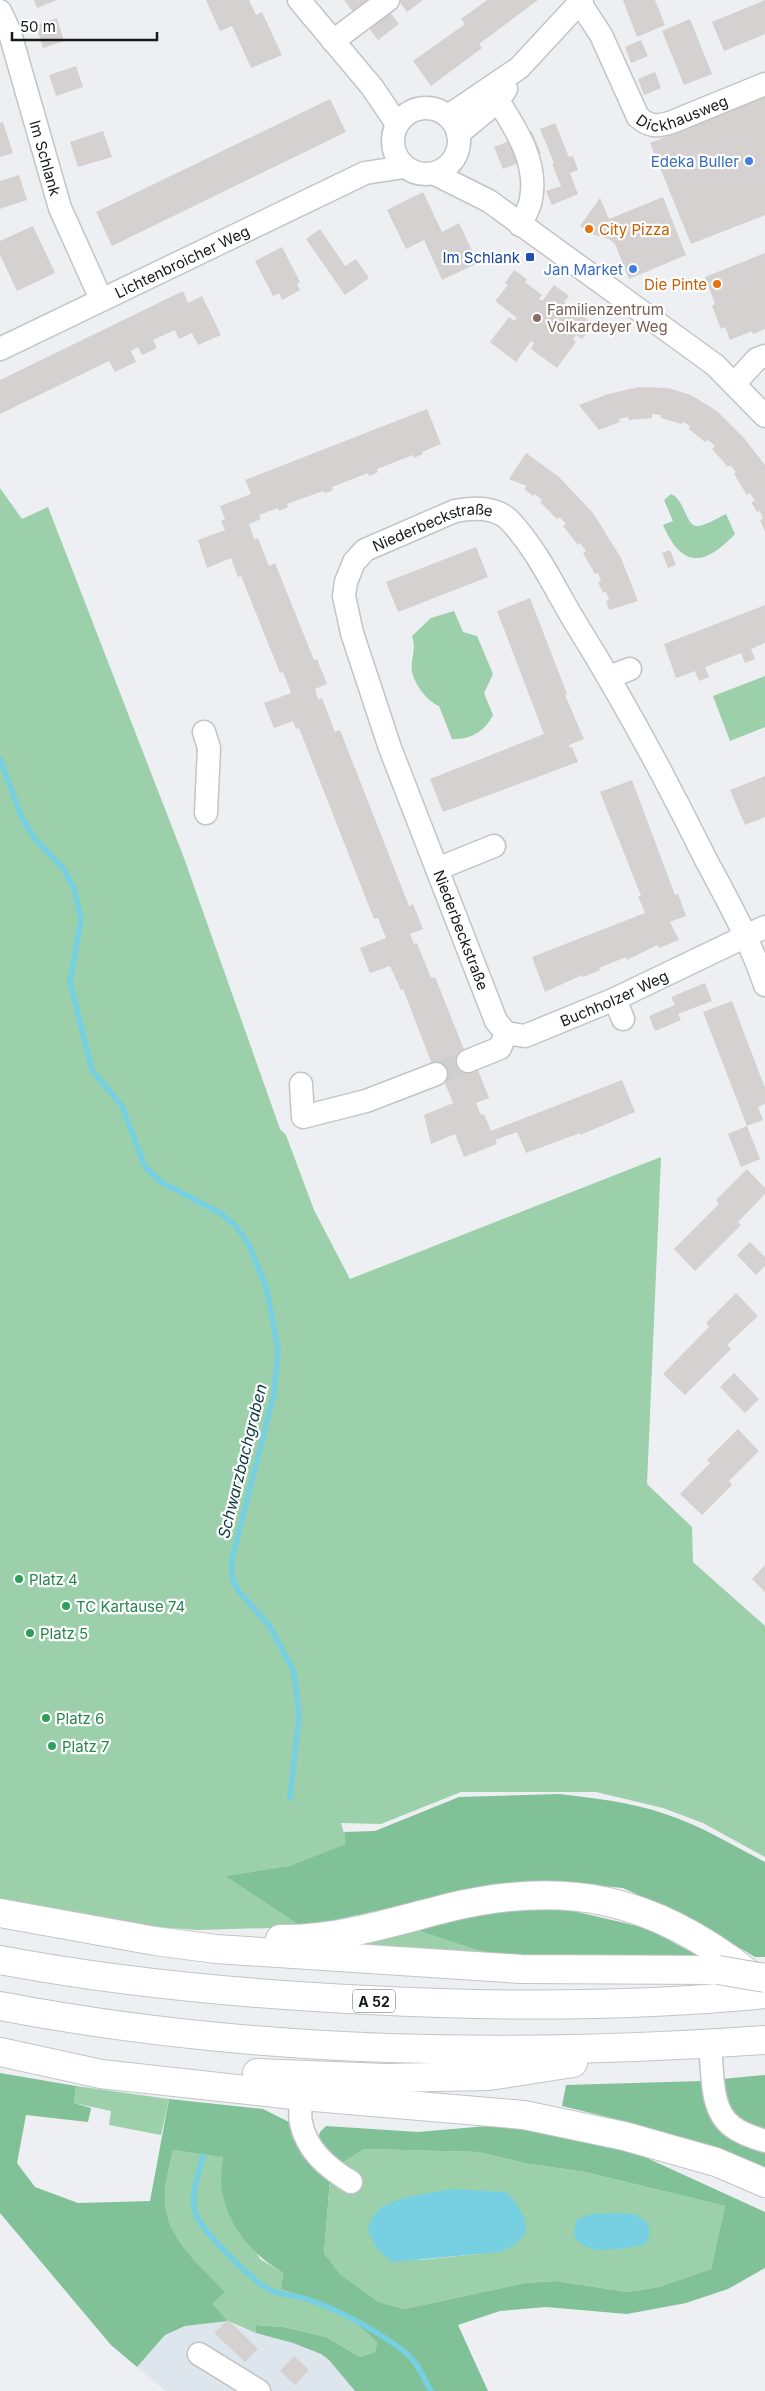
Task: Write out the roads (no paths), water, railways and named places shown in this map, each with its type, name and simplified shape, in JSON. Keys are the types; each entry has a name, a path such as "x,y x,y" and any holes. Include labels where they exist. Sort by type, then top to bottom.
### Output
{"highway":[{"path":"139,1938 283,1939 334,1936 490,1899 530,1894 557,1894 606,1901 656,1916 701,1939 765,1986"},
{"path":"0,1913 139,1938 216,1949 520,1969 718,1970 765,1978"},
{"name":"A 52","path":"0,1960 102,1978 266,1995 422,2003 576,2004 659,2002 765,1994"},
{"path":"0,2006 107,2024 264,2041 420,2050 556,2051 646,2048 765,2040"},
{"path":"4,2053 285,2076 385,2078 510,2074 646,2048"},
{"path":"4,2053 101,2074 302,2096 524,2115 624,2136 716,2162 765,2183"}],"street":[{"path":"299,0 372,87 388,101 418,109 434,109 454,135 489,200"},
{"path":"334,41 388,0"},
{"path":"435,174 448,166 454,135 580,1"},
{"name":"Dickhausweg","path":"580,1 601,35 626,111 638,117 659,133 765,84"},
{"name":"Im Schlank","path":"0,11 9,30 60,208 101,299"},
{"path":"454,135 498,101 519,68"},
{"path":"372,87 395,134 396,156 404,167 422,174 435,174 489,200 520,225 715,365 765,416"},
{"path":"498,101 514,126 533,172 531,201 520,225"},
{"path":"395,134 406,114 418,109"},
{"name":"Lichtenbroicher Weg","path":"364,173 395,134"},
{"name":"Lichtenbroicher Weg","path":"0,349 364,173 404,167"},
{"path":"734,384 757,359 765,356"},
{"name":"Niederbeckstraße","path":"506,1033 496,1020 470,934 437,869 390,748 347,614 344,596 346,582 354,562 365,550 382,541 468,508 496,512 508,519 528,544 609,677 756,932 765,985"},
{"path":"609,677 630,669"},
{"path":"204,732 209,748 206,813"},
{"path":"437,869 494,846"},
{"name":"Buchholzer Weg","path":"506,1033 525,1036 619,1009 756,932"},
{"path":"468,1061 500,1048 506,1033"},
{"path":"301,1084 303,1117 366,1101 436,1074"},
{"path":"710,2044 716,2101 722,2115 732,2127 765,2141"},
{"path":"302,2096 300,2122 306,2137 324,2164 351,2182"},
{"path":"199,2354 258,2391"}],"water":[{"path":"452,2189 506,2192 521,2211 525,2221 526,2233 513,2246 500,2252 392,2262 377,2249 368,2230 373,2217 380,2209 399,2200"},
{"path":"590,2214 635,2214 648,2223 650,2234 646,2244 615,2250 599,2250 582,2245 573,2235 577,2220"}],"waterway":[{"name":"Schwarzbachgraben","path":"0,759 22,818 35,839 63,868 74,889 81,919 70,982 92,1070 122,1106 145,1167 161,1182 220,1213 235,1225 249,1245 266,1286 278,1349 274,1394 232,1559 232,1578 239,1592 269,1625 294,1672 299,1716 290,1798"},
{"name":"Schwarzbachgraben","path":"203,2156 194,2191 195,2212 216,2242 252,2277 270,2290 322,2304 385,2338 410,2356 431,2391"}],"tunnel":[{"path":"436,1074 468,1061"}],"place":[{"name":"Edeka Buller","path":"749,161"},
{"name":"City Pizza","path":"589,229"},
{"name":"Im Schlank","path":"530,257"},
{"name":"Jan Market","path":"633,269"},
{"name":"Die Pinte","path":"717,284"},
{"name":"Familienzentrum Volkardeyer Weg","path":"537,318"},
{"name":"Platz 4","path":"19,1579"},
{"name":"TC Kartause 74","path":"66,1606"},
{"name":"Platz 5","path":"30,1633"},
{"name":"Platz 6","path":"46,1718"},
{"name":"Platz 7","path":"52,1746"}]}
